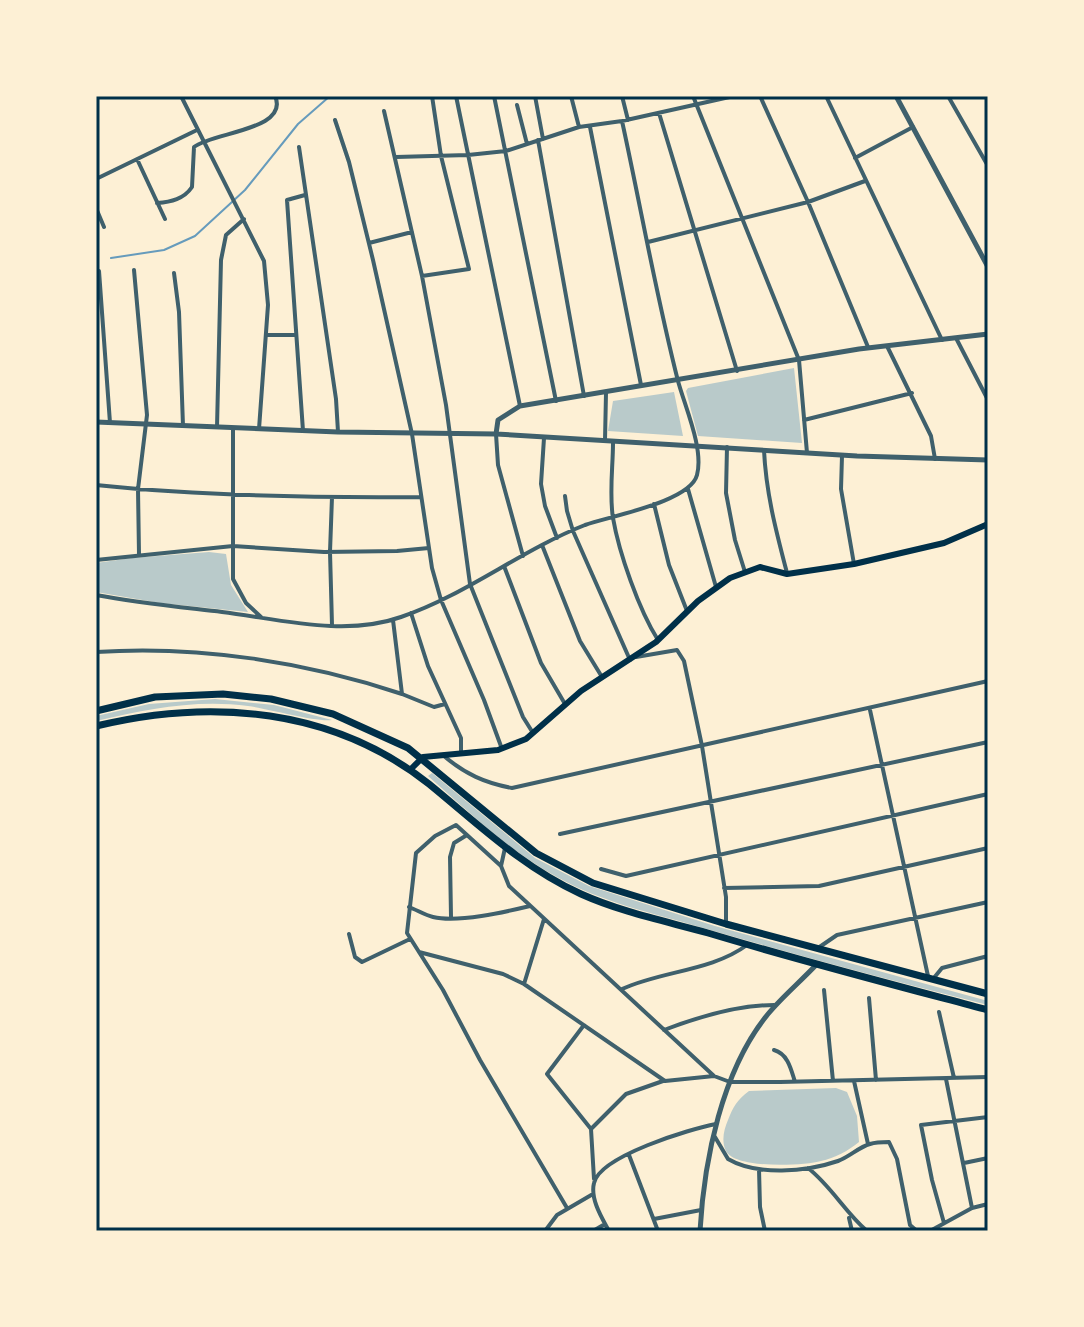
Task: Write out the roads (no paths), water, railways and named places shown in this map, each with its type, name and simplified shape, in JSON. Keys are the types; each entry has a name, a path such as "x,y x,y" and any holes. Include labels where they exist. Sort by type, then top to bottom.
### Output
{"highway":[{"path":"96,711 169,696 223,694 271,699 344,718 390,738 423,757 516,836 554,863 608,888 726,924 988,994"},
{"path":"96,726 165,712 253,713 305,722 343,733 410,770 505,848 546,876 592,898 816,965 988,1010"}],"main road":[{"path":"410,770 423,757 502,749 533,733 565,704 658,640 716,587 745,572 760,567 787,574 854,564 944,543 988,524"}],"street":[{"path":"181,96 264,261 268,305 259,429"},
{"path":"157,203 170,202 192,187 194,147 202,140 272,118 277,113 275,96"},
{"path":"422,276 469,269 441,156 432,96"},
{"path":"456,96 520,406"},
{"path":"494,96 556,401"},
{"path":"535,96 584,396"},
{"path":"571,96 579,127"},
{"path":"96,595 332,625 378,623 441,600 573,531 654,504 688,489 698,473 697,445 678,381 648,242 622,96"},
{"path":"693,96 799,360 807,453"},
{"path":"395,157 506,151 579,127 625,121 734,96"},
{"path":"760,96 869,348"},
{"path":"826,96 942,340"},
{"path":"896,96 988,267"},
{"path":"948,96 988,166"},
{"path":"517,105 527,144"},
{"path":"384,111 422,276 451,435 470,584 523,717 533,733"},
{"path":"659,113 737,371"},
{"path":"335,120 369,243 412,434 429,548 441,600 502,749"},
{"path":"590,126 641,387"},
{"path":"855,158 913,127"},
{"path":"96,179 197,130"},
{"path":"299,147 336,399 338,432"},
{"path":"137,159 165,219"},
{"path":"648,242 808,202 866,181"},
{"path":"303,431 287,200 306,195"},
{"path":"96,208 104,227"},
{"path":"217,427 221,260 226,235 244,219"},
{"path":"369,243 412,232"},
{"path":"134,270 146,401 138,489 139,554"},
{"path":"96,271 99,271 110,423"},
{"path":"174,273 179,312 183,426"},
{"path":"523,556 498,465 496,434 498,420 520,406 869,348 988,334"},
{"path":"266,335 296,335"},
{"path":"956,338 988,400"},
{"path":"887,346 931,436 935,459"},
{"path":"605,442 606,393"},
{"path":"804,420 912,393"},
{"path":"96,422 303,431 496,434 613,443 988,460"},
{"path":"233,428 233,579 246,603 263,618"},
{"path":"544,438 541,484 557,538"},
{"path":"613,443 612,516 635,589 658,640"},
{"path":"727,447 726,493 745,572"},
{"path":"764,450 770,510 787,574"},
{"path":"842,455 841,489 854,564"},
{"path":"96,485 332,497 421,497"},
{"path":"688,489 716,587"},
{"path":"565,496 573,531 632,658 677,650 682,653 702,746 724,888 726,924"},
{"path":"332,497 332,625"},
{"path":"654,504 669,565 687,611"},
{"path":"542,545 580,641 602,677"},
{"path":"96,560 233,546 330,552 429,548"},
{"path":"504,566 541,663 565,704"},
{"path":"411,613 428,666 461,738 461,755"},
{"path":"393,620 402,694"},
{"path":"96,652 146,650 246,659 336,675 402,694 434,707 445,704"},
{"path":"444,756 464,772 491,785 512,788 870,710 988,681"},
{"path":"870,710 930,979 942,968 988,956"},
{"path":"560,834 988,742"},
{"path":"601,869 626,876 988,794"},
{"path":"567,1208 480,1060 443,990 407,933 416,853 435,836 456,825 501,866 509,886 714,1076 730,1082 988,1077"},
{"path":"451,918 450,857 454,843 467,835"},
{"path":"501,866 505,848"},
{"path":"724,888 819,886 988,848"},
{"path":"816,949 837,935 988,902"},
{"path":"409,907 433,917 451,918 530,906"},
{"path":"524,984 544,919"},
{"path":"349,934 355,957 362,962 410,939"},
{"path":"621,989 733,955 747,945"},
{"path":"417,952 503,974 524,984 665,1081"},
{"path":"700,1231 707,1167 730,1082 746,1045 777,1005 816,965"},
{"path":"824,990 833,1081"},
{"path":"869,998 876,1080"},
{"path":"664,1030 755,1005 777,1005"},
{"path":"939,1012 954,1078"},
{"path":"584,1025 547,1074 591,1129 594,1193 609,1231"},
{"path":"774,1050 781,1052 789,1063 795,1082"},
{"path":"591,1129 626,1094 665,1081 714,1076"},
{"path":"946,1079 972,1208"},
{"path":"854,1081 868,1144"},
{"path":"944,1223 921,1125 988,1117"},
{"path":"594,1181 602,1171 661,1139 718,1124"},
{"path":"715,1137 728,1159 759,1169 808,1168 836,1162 868,1144 889,1142 897,1159 910,1225 917,1231"},
{"path":"629,1155 658,1231"},
{"path":"964,1163 988,1158"},
{"path":"808,1168 823,1179 849,1214 867,1231"},
{"path":"759,1169 760,1207 765,1231"},
{"path":"545,1231 550,1222 567,1208 594,1193"},
{"path":"930,1231 972,1208 988,1204"},
{"path":"654,1219 701,1210"},
{"path":"849,1214 852,1231"},
{"path":"593,1231 605,1224"}],"waterway":[{"path":"111,258 164,250 195,236 245,190 298,124 330,96"}]}
